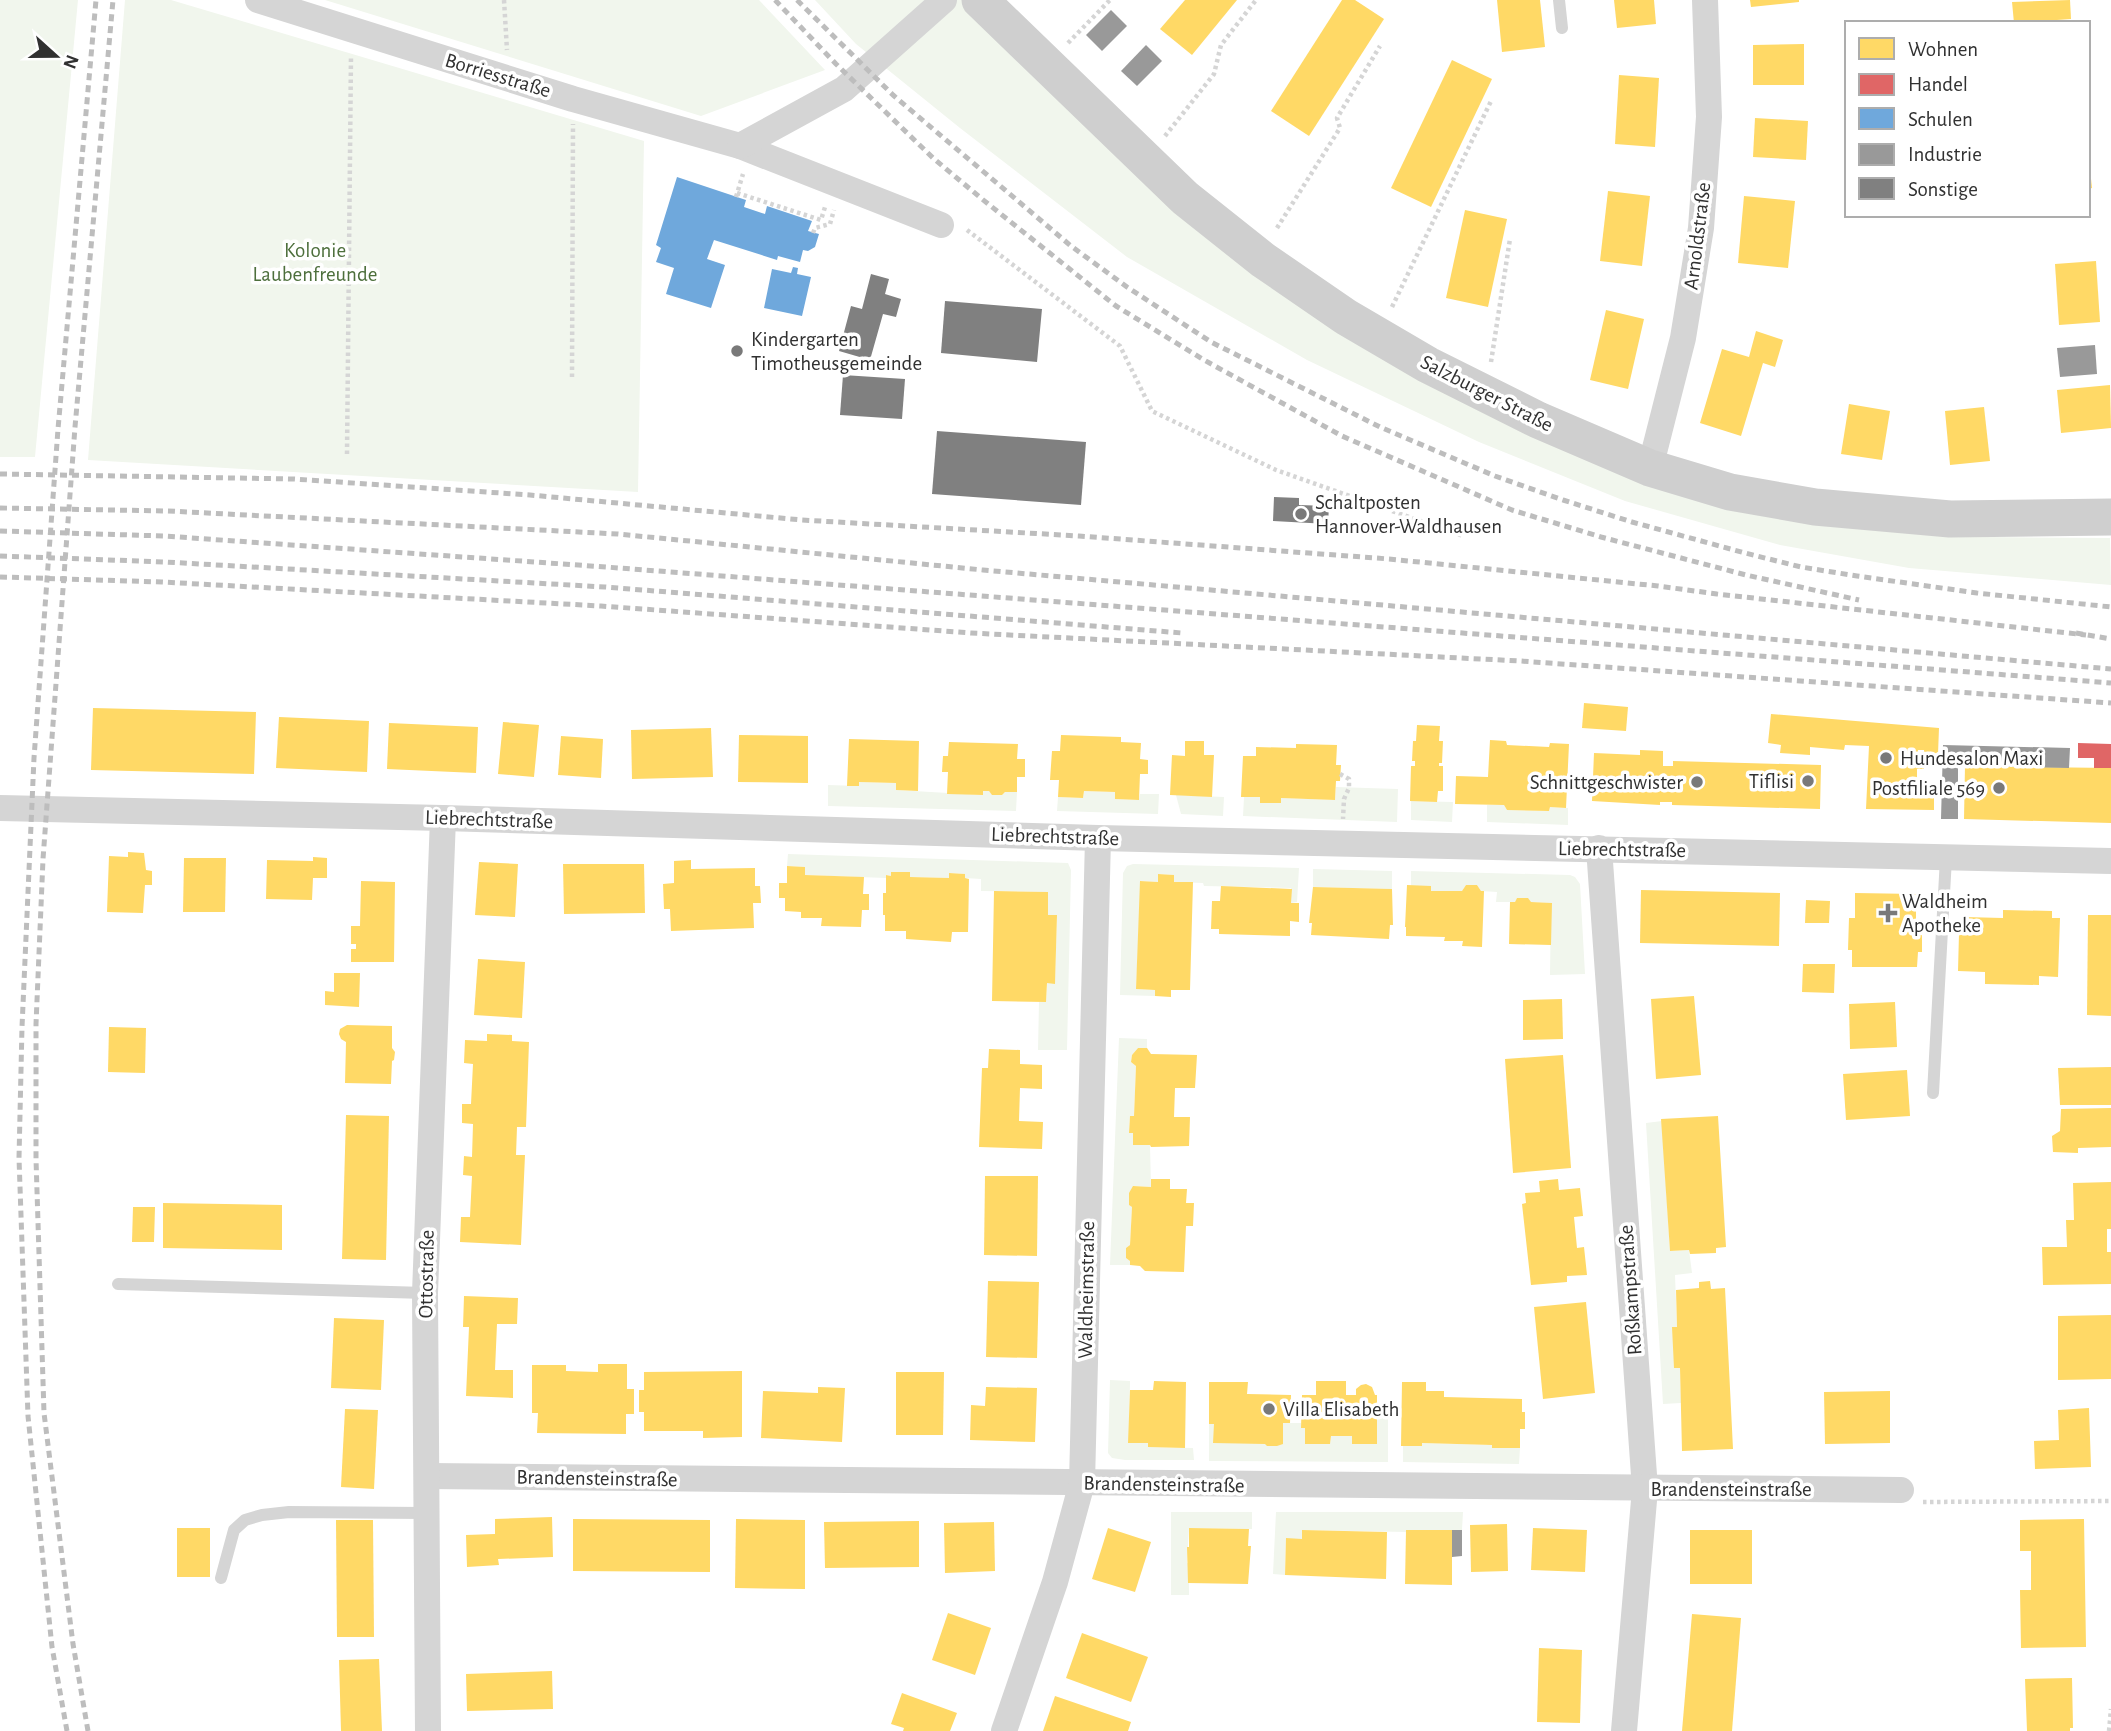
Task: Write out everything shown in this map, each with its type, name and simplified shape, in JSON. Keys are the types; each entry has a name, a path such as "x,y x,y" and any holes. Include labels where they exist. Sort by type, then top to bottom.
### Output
{"street":[{"name":"Borriesstraße","path":"258,0 573,99 740,146 941,225"},
{"path":"740,146 844,89 944,0"},
{"name":"Salzburger Straße","path":"980,0 1185,198 1263,260 1346,317 1428,365 1538,421 1650,468 1730,492 1815,507 1950,519 2111,517"},
{"name":"Arnoldstraße","path":"1650,468 1683,338 1701,228 1709,117 1706,0"},
{"name":"Liebrechtstraße","path":"0,808 443,818 1098,838 2111,861"},
{"name":"Ottostraße","path":"428,1731 425,1293 443,818"},
{"name":"Waldheimstraße","path":"1004,1731 1055,1582 1082,1483 1098,838"},
{"name":"Roßkampstraße","path":"1599,848 1645,1489 1624,1731"},
{"name":"Brandensteinstraße","path":"427,1476 1902,1490"}],"lane":[{"path":"1559,0 1562,28"},
{"path":"1933,1093 1946,858"},
{"path":"118,1284 425,1293"},
{"path":"221,1578 234,1530 245,1520 289,1512 426,1513"}],"path":[{"path":"504,0 508,79"},
{"path":"1068,43 1111,0"},
{"path":"1164,136 1214,75 1221,45 1256,0"},
{"path":"347,454 351,30"},
{"path":"1277,228 1340,128 1337,118 1380,46"},
{"path":"572,377 573,99"},
{"path":"1392,307 1492,99"},
{"path":"741,180 736,195 821,220 827,202"},
{"path":"813,233 815,228 830,224"},
{"path":"941,225 967,230 1120,346 1152,411 1276,470 1464,536"},
{"path":"1489,373 1510,239"},
{"path":"1340,774 1349,779 1344,799 1342,843"},
{"path":"1902,1490 1916,1502 2111,1501"},
{"path":"2109,1731 2111,1709"}],"green space":[{"path":"0,0 78,0 35,457 0,457"},
{"name":"Kolonie Laubenfreunde","path":"125,0 171,0 644,141 638,492 88,460"},
{"path":"325,0 759,0 825,70 701,116"},
{"path":"815,0 980,0 1263,260 1650,468 1985,537 2110,538 2111,585 1909,568 1780,545 1625,501 1479,442 1307,360 1127,257 856,44"},
{"path":"859,782 896,783 896,790 983,795 983,791 989,791 993,795 1017,792 1016,811 828,806 828,785 859,786"},
{"path":"1336,787 1398,789 1397,822 1243,816 1244,797 1260,797 1260,803 1280,803 1281,798 1335,800"},
{"path":"1084,791 1115,792 1115,799 1139,800 1140,794 1159,794 1158,814 1057,811 1058,797 1083,798"},
{"path":"1176,795 1224,797 1223,816 1181,814"},
{"path":"1411,801 1453,802 1452,822 1411,820"},
{"path":"1487,805 1504,805 1507,810 1549,811 1550,807 1568,808 1568,825 1487,822"},
{"path":"788,854 1068,863 1071,870 1067,1050 1038,1050 1039,1002 1046,1002 1047,983 1055,983 1057,915 1048,915 1048,892 981,891 981,879 965,878 965,874 950,873 949,878 910,877 909,872 892,872 891,876 886,875 886,878 805,875 805,867 787,866"},
{"path":"1127,866 1299,868 1297,902 1291,903 1291,888 1204,886 1203,883 1174,882 1174,875 1159,874 1158,882 1141,881 1136,989 1155,990 1155,996 1120,995 1123,873"},
{"path":"1313,869 1392,871 1392,889 1313,887"},
{"path":"1411,871 1575,877 1580,884 1585,974 1550,975 1551,903 1517,898 1515,902 1496,902 1497,892 1481,891 1477,885 1466,885 1462,891 1431,891 1430,886 1411,886"},
{"path":"1119,1038 1147,1039 1147,1048 1138,1048 1132,1055 1131,1062 1136,1066 1134,1116 1130,1116 1129,1132 1133,1133 1133,1145 1150,1145 1151,1187 1134,1186 1129,1194 1129,1205 1132,1207 1130,1245 1126,1248 1126,1258 1130,1265 1110,1265"},
{"path":"1662,1121 1670,1251 1689,1250 1692,1273 1675,1275 1677,1327 1674,1368 1680,1368 1681,1403 1663,1404 1646,1123"},
{"path":"1110,1380 1130,1381 1129,1442 1148,1443 1148,1447 1193,1448 1194,1460 1112,1458 1108,1453"},
{"path":"1377,1414 1388,1414 1388,1462 1209,1461 1209,1424 1214,1424 1214,1443 1283,1443 1283,1423 1301,1423 1301,1428 1305,1428 1305,1444 1330,1444 1331,1436 1352,1436 1352,1444 1376,1444"},
{"path":"1422,1443 1520,1448 1519,1464 1403,1462 1403,1446 1422,1446"},
{"path":"1171,1512 1252,1512 1252,1529 1189,1528 1189,1595 1171,1595"},
{"path":"1276,1512 1463,1512 1462,1530 1303,1530 1302,1539 1286,1539 1285,1575 1273,1574"}],"building: Wohnen":[{"path":"1185,0 1237,0 1192,55 1160,29"},
{"path":"1342,0 1355,0 1384,19 1309,136 1271,111"},
{"path":"1497,0 1540,0 1545,47 1502,52"},
{"path":"1614,0 1654,0 1656,24 1617,28"},
{"path":"1750,0 1799,0 1799,2 1751,7"},
{"path":"2070,0 2071,19 2014,21 2012,2"},
{"path":"1804,44 1804,85 1753,85 1753,45"},
{"path":"1452,60 1492,79 1431,207 1391,188"},
{"path":"1619,75 1659,78 1655,147 1615,144"},
{"path":"1755,118 1808,121 1806,160 1753,157"},
{"path":"1608,191 1650,196 1642,266 1600,261"},
{"path":"1744,196 1795,201 1788,268 1738,263"},
{"path":"1465,210 1507,219 1488,307 1446,298"},
{"path":"2096,261 2100,322 2059,325 2055,264"},
{"path":"1606,310 1644,319 1628,389 1590,380"},
{"path":"1756,331 1783,340 1775,367 1763,363 1741,436 1700,423 1722,349 1749,357"},
{"path":"2110,385 2111,428 2061,433 2057,390"},
{"path":"1849,404 1890,411 1882,460 1841,454"},
{"path":"1984,407 1990,461 1950,465 1945,411"},
{"path":"1584,703 1628,707 1626,731 1582,728"},
{"path":"93,708 256,712 254,774 91,770"},
{"path":"1771,714 1939,728 1938,754 1918,750 1918,757 1924,760 1924,769 1917,769 1917,782 1934,782 1934,810 1866,809 1869,746 1845,745 1844,750 1810,747 1810,755 1780,753 1781,745 1768,743"},
{"path":"279,717 369,721 367,772 276,768"},
{"path":"503,722 539,725 534,777 498,774"},
{"path":"389,723 478,727 476,773 387,769"},
{"path":"1417,725 1440,726 1439,741 1443,741 1442,763 1439,763 1439,766 1443,766 1443,791 1438,791 1437,802 1410,801 1411,766 1415,766 1415,761 1412,761 1413,741 1416,741"},
{"path":"711,728 713,777 632,779 631,730"},
{"path":"739,735 808,736 808,783 738,782"},
{"path":"1061,735 1121,737 1121,742 1141,743 1140,759 1148,760 1148,774 1140,774 1139,800 1115,799 1115,792 1084,791 1083,798 1058,797 1059,780 1050,780 1052,751 1060,751"},
{"path":"561,736 603,739 601,778 558,775"},
{"path":"849,739 919,741 918,791 896,790 896,783 859,782 859,786 847,786"},
{"path":"1490,740 1506,741 1507,745 1549,747 1550,743 1569,744 1566,808 1550,807 1549,811 1507,810 1504,805 1455,804 1456,776 1488,777"},
{"path":"1185,741 1204,741 1204,755 1214,755 1212,797 1170,795 1172,755 1185,756"},
{"path":"949,742 1018,744 1017,759 1025,759 1025,777 1017,777 1017,792 1005,792 1002,795 992,795 989,791 983,791 983,795 947,794 948,772 942,772 943,756 948,756"},
{"path":"1296,744 1337,745 1336,765 1341,765 1340,781 1336,781 1335,800 1281,798 1281,803 1260,803 1260,797 1241,797 1243,756 1256,756 1256,747 1296,748"},
{"path":"1640,750 1663,751 1663,766 1673,766 1673,761 1821,765 1820,809 1592,801 1594,753 1640,755"},
{"path":"1965,766 2111,768 2111,823 1964,819"},
{"path":"128,852 144,853 146,870 152,871 152,885 145,885 143,913 107,912 109,856 128,857"},
{"path":"313,857 327,858 327,878 313,878 312,900 266,899 267,860 313,861"},
{"path":"184,858 226,858 225,912 183,912"},
{"path":"691,860 691,869 755,868 755,886 760,886 761,903 753,903 754,928 671,931 670,909 664,909 663,884 674,883 674,861"},
{"path":"479,862 518,864 515,917 475,915"},
{"path":"563,864 644,864 645,913 564,914"},
{"path":"787,866 805,867 805,875 864,877 863,894 869,894 869,910 862,910 861,927 821,926 822,918 801,918 801,912 785,911 785,898 779,898 779,883 787,883"},
{"path":"891,872 910,872 910,877 949,878 949,873 965,874 965,878 969,879 968,932 952,932 951,942 906,939 906,931 885,931 883,893 886,893 886,875 891,876"},
{"path":"1158,874 1174,875 1174,882 1193,882 1190,990 1171,990 1171,997 1155,996 1155,990 1136,989 1140,881 1158,882"},
{"path":"361,881 395,882 394,962 351,962 351,949 356,949 356,944 351,944 351,926 360,926"},
{"path":"1407,885 1431,886 1431,891 1462,891 1466,885 1477,885 1484,891 1482,947 1462,946 1463,941 1444,941 1445,937 1406,936"},
{"path":"1221,886 1292,889 1291,903 1299,903 1299,922 1290,921 1290,936 1219,934 1219,929 1211,929 1212,901 1220,901"},
{"path":"1313,887 1392,889 1393,925 1390,925 1389,939 1311,935 1312,923 1309,923"},
{"path":"1641,890 1780,893 1779,946 1640,943"},
{"path":"994,891 1048,892 1048,915 1057,915 1055,984 1047,983 1046,1002 992,1001"},
{"path":"1855,893 1916,894 1916,920 1922,920 1922,952 1918,952 1917,967 1852,967 1852,950 1848,950 1849,918 1855,918"},
{"path":"1517,898 1552,903 1551,945 1509,944 1510,902 1515,902"},
{"path":"1806,900 1830,901 1829,923 1805,923"},
{"path":"2003,910 2052,911 2052,918 2060,918 2058,977 2039,976 2039,985 1985,984 1985,972 1958,971 1959,933 1964,933 1964,917 2003,918"},
{"path":"2088,915 2111,915 2111,1016 2087,1015"},
{"path":"478,959 525,962 522,1018 474,1015"},
{"path":"1803,964 1835,964 1834,993 1802,992"},
{"path":"334,973 360,973 359,1007 325,1005 325,991 334,992"},
{"path":"1694,996 1701,1075 1656,1079 1651,999"},
{"path":"1562,999 1563,1039 1523,1040 1523,1000"},
{"path":"1895,1002 1897,1047 1850,1049 1849,1004"},
{"path":"347,1025 392,1026 392,1048 395,1052 391,1084 345,1083 346,1042 339,1034 340,1029"},
{"path":"109,1027 146,1028 145,1073 108,1072"},
{"path":"487,1034 512,1035 512,1041 529,1042 526,1127 517,1127 516,1155 525,1155 521,1245 460,1242 461,1217 470,1217 472,1176 463,1175 464,1156 472,1157 473,1124 462,1123 462,1104 471,1104 473,1064 464,1063 465,1040 487,1041"},
{"path":"1138,1048 1147,1048 1151,1054 1197,1055 1195,1088 1175,1088 1174,1117 1190,1117 1189,1146 1133,1145 1133,1133 1129,1133 1130,1116 1134,1116 1136,1066 1131,1062 1132,1055"},
{"path":"989,1049 1020,1050 1020,1064 1042,1065 1042,1089 1020,1088 1019,1121 1043,1122 1042,1149 979,1147 982,1068 988,1068"},
{"path":"1563,1055 1571,1168 1513,1173 1505,1059"},
{"path":"2111,1067 2111,1105 2060,1105 2058,1068"},
{"path":"1907,1070 1910,1116 1846,1120 1843,1074"},
{"path":"2111,1108 2111,1147 2078,1148 2078,1153 2053,1152 2052,1136 2060,1131 2061,1109"},
{"path":"346,1115 389,1116 386,1260 342,1259"},
{"path":"1718,1116 1726,1247 1716,1248 1716,1253 1690,1254 1689,1250 1670,1251 1661,1119"},
{"path":"985,1176 1038,1176 1037,1256 984,1255"},
{"path":"1151,1179 1170,1179 1170,1189 1187,1189 1186,1203 1194,1203 1193,1226 1186,1226 1184,1272 1145,1271 1140,1266 1130,1265 1126,1258 1126,1248 1130,1245 1132,1207 1129,1205 1129,1193 1133,1186 1151,1187"},
{"path":"1558,1179 1559,1190 1580,1188 1583,1216 1574,1217 1577,1248 1584,1247 1587,1275 1567,1276 1567,1282 1531,1285 1522,1204 1526,1203 1525,1193 1540,1192 1539,1181"},
{"path":"2111,1182 2111,1229 2107,1229 2107,1252 2111,1252 2111,1284 2043,1285 2042,1247 2067,1247 2066,1220 2074,1220 2073,1183"},
{"path":"163,1203 282,1205 282,1250 163,1248"},
{"path":"133,1207 155,1207 154,1242 132,1242"},
{"path":"988,1281 1039,1282 1037,1358 986,1357"},
{"path":"1710,1281 1711,1289 1725,1288 1733,1449 1682,1451 1680,1368 1674,1368 1672,1327 1677,1327 1676,1290 1699,1288 1699,1282"},
{"path":"464,1296 518,1298 517,1324 497,1324 495,1370 513,1370 513,1398 466,1396 469,1327 463,1327"},
{"path":"1586,1302 1595,1393 1543,1399 1534,1307"},
{"path":"2111,1315 2111,1379 2058,1380 2058,1316"},
{"path":"334,1318 384,1320 381,1390 331,1388"},
{"path":"598,1364 627,1364 627,1389 634,1389 634,1414 626,1414 626,1434 537,1433 538,1413 532,1413 532,1365 566,1365 566,1371 598,1372"},
{"path":"742,1371 742,1437 703,1438 703,1431 644,1431 644,1412 639,1412 639,1390 644,1390 644,1372"},
{"path":"896,1372 944,1372 943,1435 896,1435"},
{"path":"1154,1381 1186,1382 1185,1448 1148,1447 1148,1443 1128,1443 1130,1390 1153,1390"},
{"path":"1316,1381 1346,1381 1346,1395 1356,1395 1356,1389 1361,1385 1372,1387 1377,1395 1377,1444 1352,1444 1352,1436 1331,1436 1330,1444 1305,1444 1305,1428 1301,1428 1302,1395 1316,1395"},
{"path":"1209,1382 1248,1382 1247,1394 1291,1395 1290,1423 1283,1423 1283,1444 1267,1446 1213,1443 1214,1424 1209,1424"},
{"path":"1402,1382 1426,1382 1426,1391 1444,1391 1444,1397 1522,1399 1525,1429 1520,1429 1520,1448 1422,1443 1422,1446 1401,1446"},
{"path":"818,1387 845,1388 842,1442 761,1438 763,1391 818,1393"},
{"path":"986,1387 1037,1388 1035,1442 970,1440 971,1405 985,1406"},
{"path":"1890,1391 1890,1443 1825,1444 1824,1392"},
{"path":"2089,1408 2091,1467 2035,1469 2034,1441 2059,1440 2058,1410"},
{"path":"345,1409 378,1410 374,1489 341,1487"},
{"path":"552,1517 553,1557 498,1559 499,1565 467,1567 466,1535 495,1534 495,1519"},
{"path":"573,1519 710,1520 710,1572 573,1571"},
{"path":"736,1519 805,1520 805,1589 735,1588"},
{"path":"2084,1519 2086,1647 2021,1648 2020,1590 2031,1590 2031,1551 2020,1551 2020,1520"},
{"path":"336,1520 373,1520 374,1637 337,1637"},
{"path":"919,1521 919,1567 825,1568 824,1522"},
{"path":"994,1522 995,1571 945,1573 944,1523"},
{"path":"1507,1524 1508,1571 1471,1572 1470,1525"},
{"path":"177,1528 210,1528 210,1577 177,1577"},
{"path":"1108,1528 1151,1542 1135,1592 1092,1579"},
{"path":"1189,1528 1249,1529 1248,1546 1251,1546 1248,1584 1188,1583"},
{"path":"1533,1528 1587,1530 1585,1572 1531,1570"},
{"path":"1302,1530 1387,1532 1386,1579 1285,1575 1286,1538 1302,1539"},
{"path":"1406,1530 1452,1530 1452,1585 1405,1584"},
{"path":"1690,1530 1752,1530 1752,1584 1690,1584"},
{"path":"948,1613 991,1628 975,1675 932,1660"},
{"path":"1692,1614 1741,1618 1732,1731 1682,1731"},
{"path":"1082,1633 1148,1657 1131,1702 1066,1678"},
{"path":"1539,1648 1582,1650 1580,1723 1537,1722"},
{"path":"379,1659 382,1731 341,1731 339,1660"},
{"path":"552,1671 553,1709 467,1711 466,1674"},
{"path":"2072,1678 2073,1728 2070,1728 2070,1731 2027,1731 2025,1679"},
{"path":"902,1693 957,1713 950,1731 903,1731 904,1728 891,1724"},
{"path":"1055,1696 1131,1722 1128,1731 1043,1731"}],"building: Handel":[{"path":"2078,743 2111,744 2111,768 2094,768 2094,758 2078,758"}],"building: Schulen":[{"path":"677,177 746,200 744,207 765,214 767,206 812,221 808,231 819,234 815,247 808,251 803,250 800,262 778,256 777,260 714,240 707,259 725,265 711,308 666,294 674,268 656,262 661,248 656,245"},
{"path":"793,267 798,268 797,274 811,277 802,316 764,308 772,269 791,273"}],"building: Industrie":[{"path":"1111,10 1127,26 1102,51 1086,35"},
{"path":"1146,45 1162,61 1137,86 1121,71"},
{"path":"2095,345 2097,374 2060,377 2057,348"},
{"path":"1943,745 2070,748 2069,768 1958,766 1958,819 1941,819"},
{"path":"1452,1530 1462,1530 1462,1556 1452,1557"}],"building: Sonstige":[{"path":"871,274 889,279 885,294 901,299 896,317 883,314 870,360 839,351 851,306 862,309"},
{"path":"945,301 1042,309 1037,362 941,353"},
{"path":"843,375 905,379 902,419 840,415"},
{"path":"937,431 1086,442 1081,505 932,494"},
{"name":"Schaltposten Hannover-Waldhausen","path":"1274,497 1299,498 1299,505 1329,506 1328,524 1273,521"}],"railway":[{"path":"67,1731 52,1647 28,1416 19,1158 34,758 58,429 96,0"},
{"path":"88,1731 73,1644 44,1413 36,1159 36,1024 43,859 75,427 113,0"},
{"path":"775,0 836,64 933,158 1116,306 1204,360 1342,436 1512,510 1601,537 1746,575 1859,600"},
{"path":"797,0 893,95 1071,246 1127,287 1211,342 1380,427 1495,476 1563,500 1632,522 1801,567 1977,593 2111,607"},
{"path":"0,474 294,479 530,495 802,520 1079,536 1389,559 1658,586 2086,635"},
{"path":"0,508 168,511 618,534 983,570 2111,669"},
{"path":"0,531 164,536 606,567 2111,683"},
{"path":"0,556 165,562 605,587 1182,633"},
{"path":"0,577 162,582 601,606 971,633 1520,661 2111,703"},
{"path":"2076,633 2111,639"}],"place":[{"name":"Kindergarten Timotheusgemeinde","path":"737,351"},
{"name":"Schaltposten Hannover-Waldhausen","path":"1301,514"},
{"name":"Hundesalon Maxi","path":"1886,758"},
{"name":"Tiflisi","path":"1808,781"},
{"name":"Schnittgeschwister","path":"1697,782"},
{"name":"Postfiliale 569","path":"1999,788"},
{"name":"Waldheim Apotheke","path":"1888,913"},
{"name":"Villa Elisabeth","path":"1269,1409"}]}
